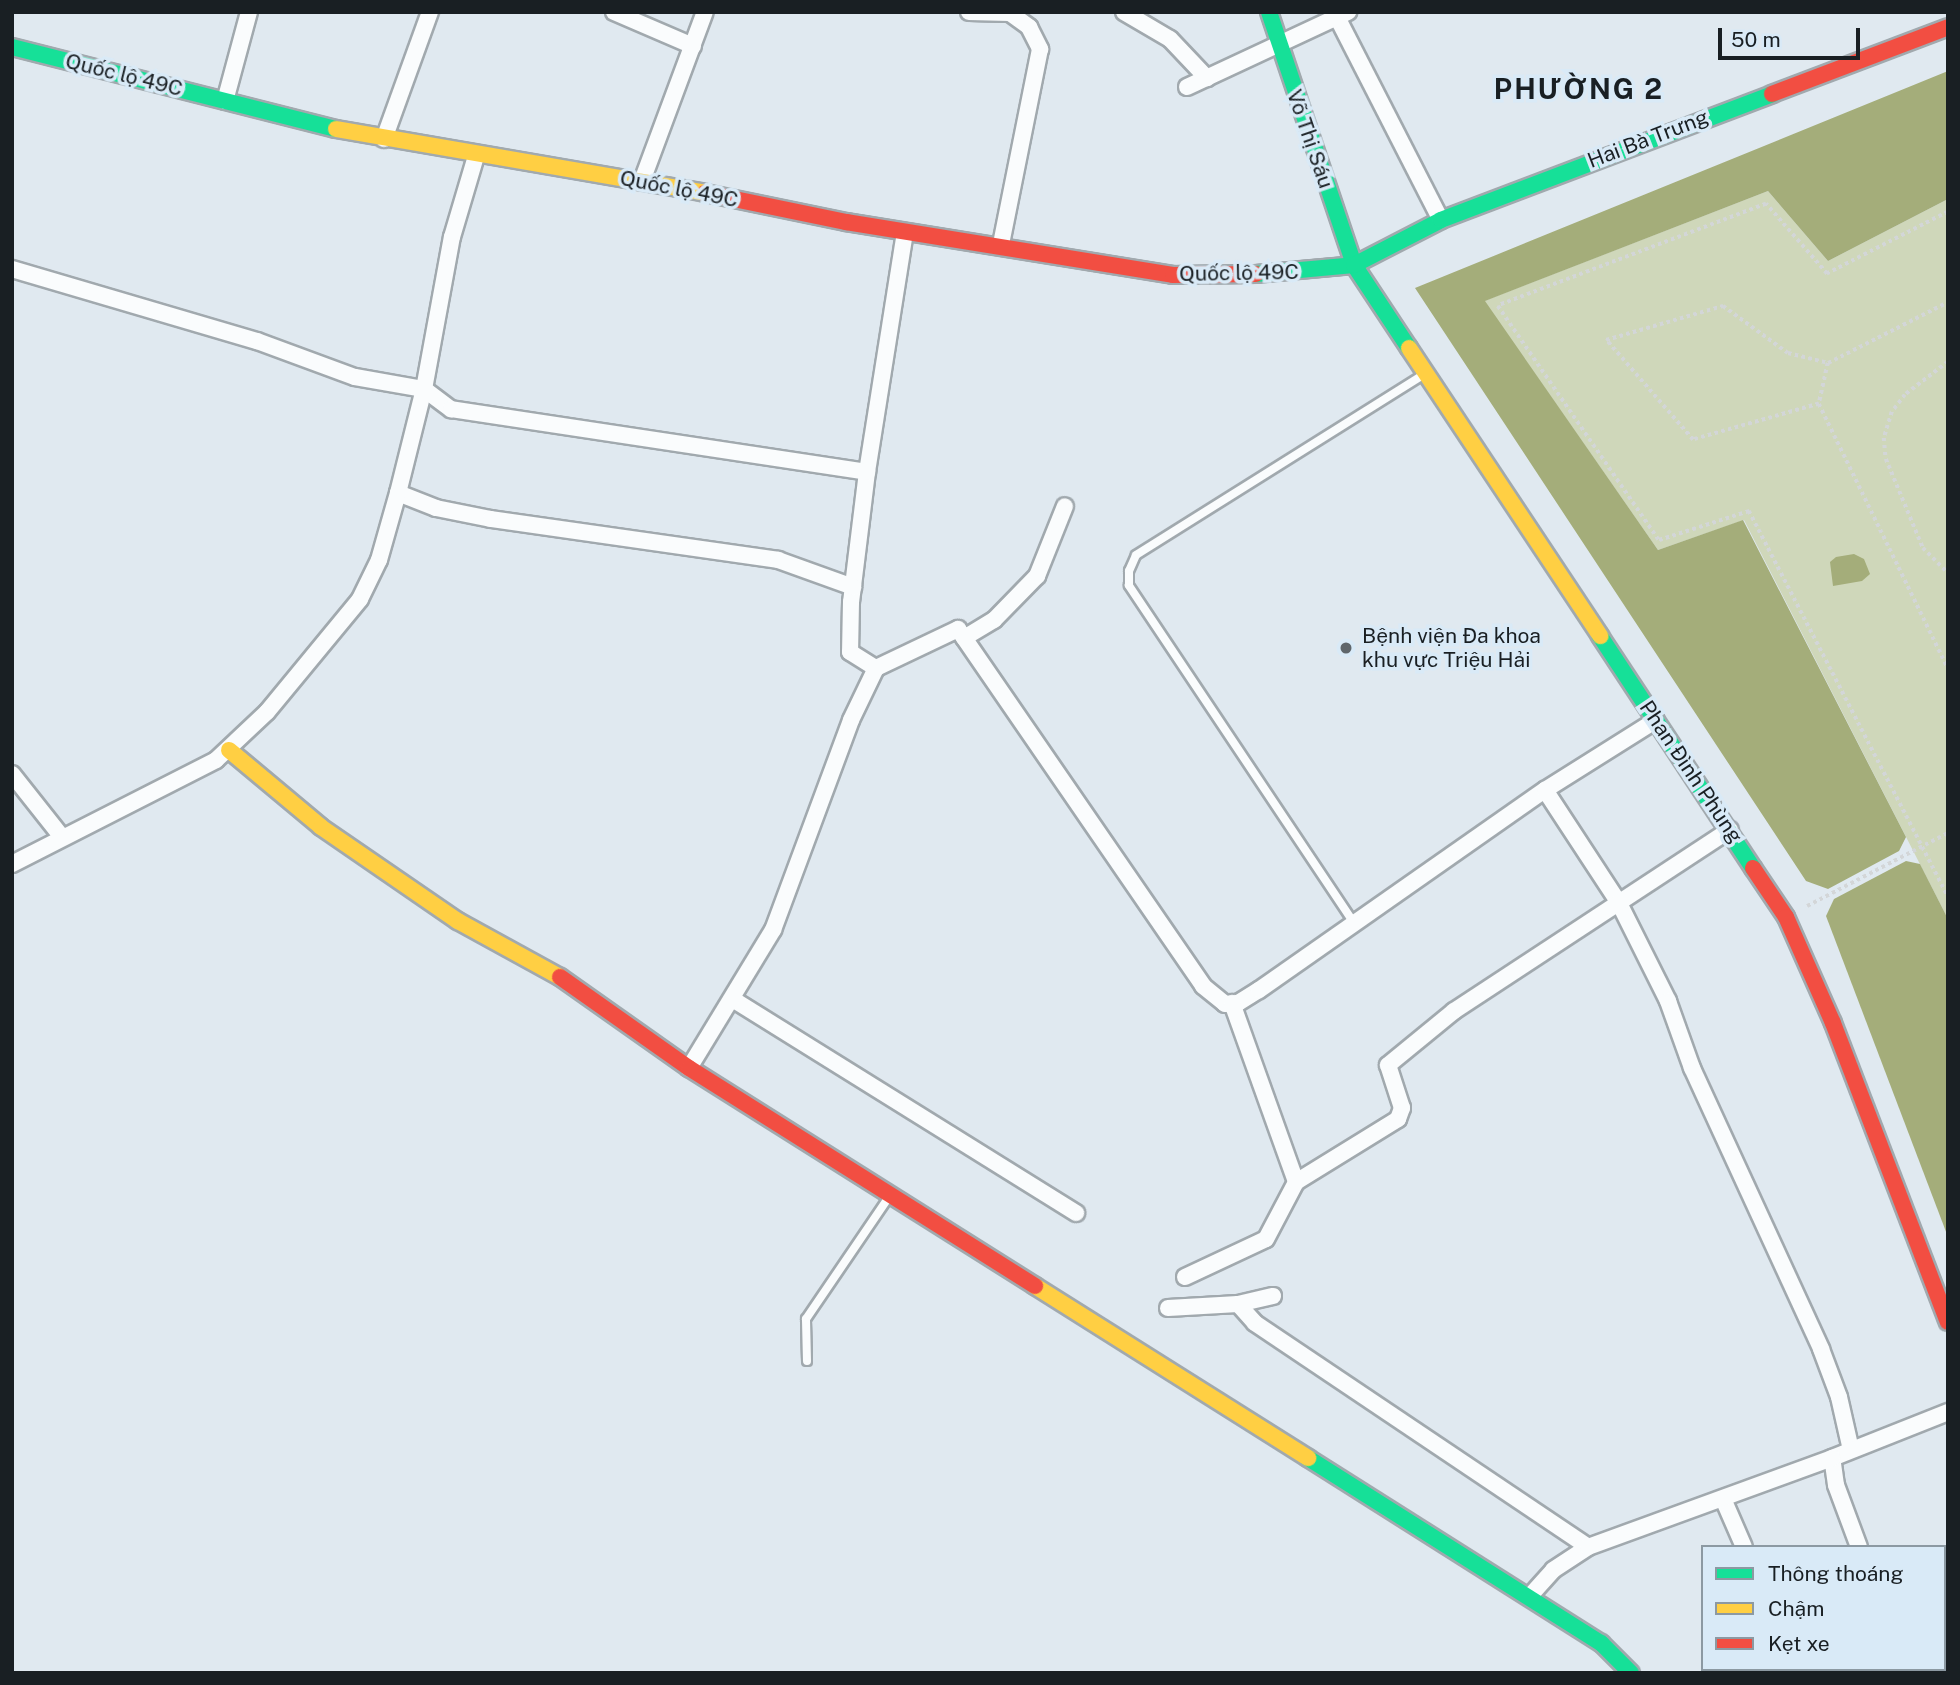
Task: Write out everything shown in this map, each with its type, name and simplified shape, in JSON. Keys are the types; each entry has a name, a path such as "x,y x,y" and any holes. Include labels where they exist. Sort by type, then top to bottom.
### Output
{"main road":[{"name":"Võ Thị Sáu","path":"1269,12 1277,45 1354,265"},
{"name":"Hai Bà Trưng","path":"1354,265 1441,220 1948,27"},
{"name":"Quốc lộ 49C","path":"12,47 383,139 642,181 905,232 1001,244 1173,275 1280,274 1354,265"},
{"name":"Phan Đình Phùng","path":"1354,265 1786,917 1808,965 1948,1322"},
{"path":"229,750 332,835 458,921 573,984 689,1068 892,1192 1601,1643 1631,1673"}],"street":[{"path":"225,101 249,12"},
{"path":"383,139 430,12"},
{"path":"614,12 693,46"},
{"path":"642,181 705,12"},
{"path":"968,12 1010,13 1029,27 1040,49 1001,244"},
{"path":"1124,12 1170,39 1207,78"},
{"path":"1187,87 1343,15 1441,220"},
{"path":"12,864 198,772 229,750 315,658 360,599 379,560 398,493 424,389 452,237 475,156"},
{"path":"876,668 850,652 853,587 867,472 905,232"},
{"path":"14,272 243,337 355,377 424,389 451,410 867,472"},
{"path":"398,493 436,508 491,519 778,560 853,587"},
{"path":"964,638 994,620 1037,576 1065,506"},
{"path":"689,1068 734,1000 782,911 851,720 876,668 958,629 1203,986 1225,1004 1259,990 1545,790 1656,720"},
{"path":"12,774 62,837"},
{"path":"1545,790 1619,903 1668,1001 1692,1068 1811,1326 1839,1397 1851,1450"},
{"path":"1185,1276 1271,1234 1283,1199 1296,1182 1400,1116 1388,1065 1454,1011 1730,830"},
{"path":"734,1000 1076,1213"},
{"path":"1232,1003 1296,1182"},
{"path":"1168,1308 1238,1304 1273,1296"},
{"path":"1238,1304 1255,1323 1588,1547"},
{"path":"1529,1597 1553,1570 1588,1547 1724,1501 1948,1412"},
{"path":"1832,1458 1836,1485 1857,1545"},
{"path":"1724,1501 1743,1545"}],"lane":[{"path":"1354,923 1129,586 1129,571 1136,555 1426,373"},
{"path":"807,1361 807,1319 892,1192"}],"path":[{"path":"1948,212 1827,274 1766,204 1499,306 1659,540 1749,511 1948,895"},
{"path":"1819,404 1693,440 1606,340 1723,306 1788,354 1828,363 1948,302"},
{"path":"1948,362 1905,395 1892,412 1884,438 1886,459 1923,548 1948,573"},
{"path":"1828,363 1819,404 1948,669"},
{"path":"1831,894 1948,833"}],"shaded area":[{"path":"1948,71 1948,199 1828,261 1768,191 1485,301 1658,550 1743,520 1906,837 1899,851 1828,889 1806,881 1415,288"},
{"path":"1768,191 1828,261 1948,199 1948,919 1744,520 1658,550 1484,301"},
{"path":"1854,554 1864,559 1870,574 1862,581 1833,586 1830,562 1836,557"},
{"path":"1906,861 1920,864 1948,919 1948,1237 1826,916 1834,899"}],"traffic: fast":[{"path":"1269,12 1354,265 1409,348"},
{"path":"12,47 336,129"},
{"path":"1256,274 1354,265 1441,220 1772,94"},
{"path":"1600,636 1753,868"},
{"path":"1308,1458 1601,1643 1631,1673"}],"traffic: slow":[{"path":"336,129 705,193"},
{"path":"1409,348 1600,636"},
{"path":"229,750 321,827 458,921 560,977"},
{"path":"1035,1286 1308,1458"}],"traffic: jam":[{"path":"1772,94 1948,27"},
{"path":"705,193 846,222 1173,275 1256,274"},
{"path":"1753,868 1786,917 1833,1023 1948,1322"},
{"path":"560,977 689,1068 1035,1286"}],"place":[{"name":"Bệnh viện Đa khoa khu vực Triệu Hải","path":"1346,648"}],"district":[{"name":"PHƯỜNG 2","path":"1579,89"}]}
